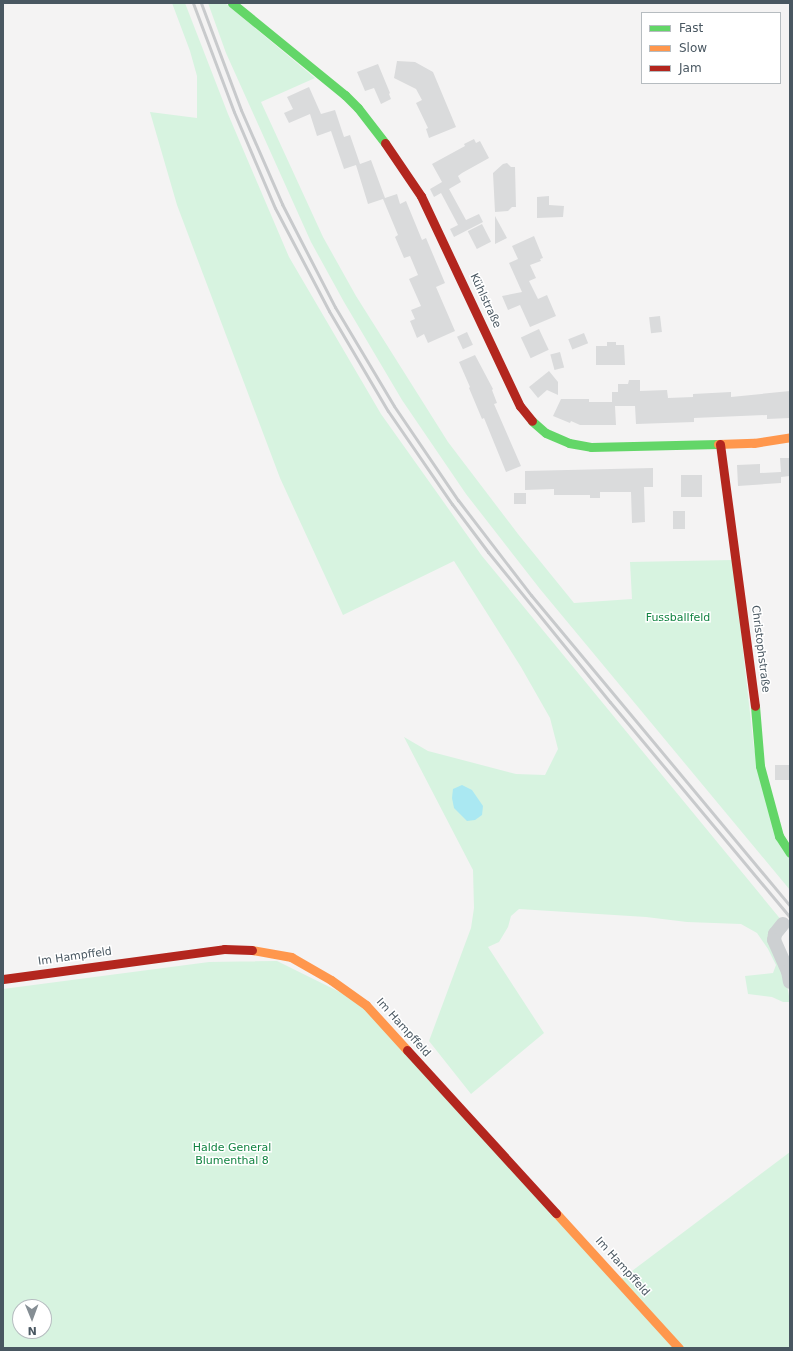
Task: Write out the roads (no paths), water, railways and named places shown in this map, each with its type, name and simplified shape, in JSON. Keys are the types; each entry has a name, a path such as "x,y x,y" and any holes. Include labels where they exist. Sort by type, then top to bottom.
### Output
{"street":[{"name":"Kühlstraße","path":"232,3 345,96 381,136 421,196 440,239 464,284 520,406 530,419 546,433 569,443 591,447 754,443 790,438"},
{"name":"Christophstraße","path":"720,444 752,675 760,766 779,836 790,853"},
{"path":"782,924 775,934 774,940 788,971 790,982"},
{"name":"Im Hampffeld","path":"3,979 224,949 258,950 291,957 331,980 366,1005 679,1348"}],"water":[{"path":"462,785 472,790 483,806 482,815 475,820 467,821 454,808 452,798 453,789"}],"railway":[{"path":"193,3 234,112 275,208 329,311 388,411 452,504 488,552 610,702 790,917"},
{"path":"201,3 241,110 282,204 335,307 394,406 458,500 531,595 790,906"}],"park label":[{"name":"Fussballfeld","path":"678,618"},
{"name":"Halde General Blumenthal 8","path":"232,1155"}]}
